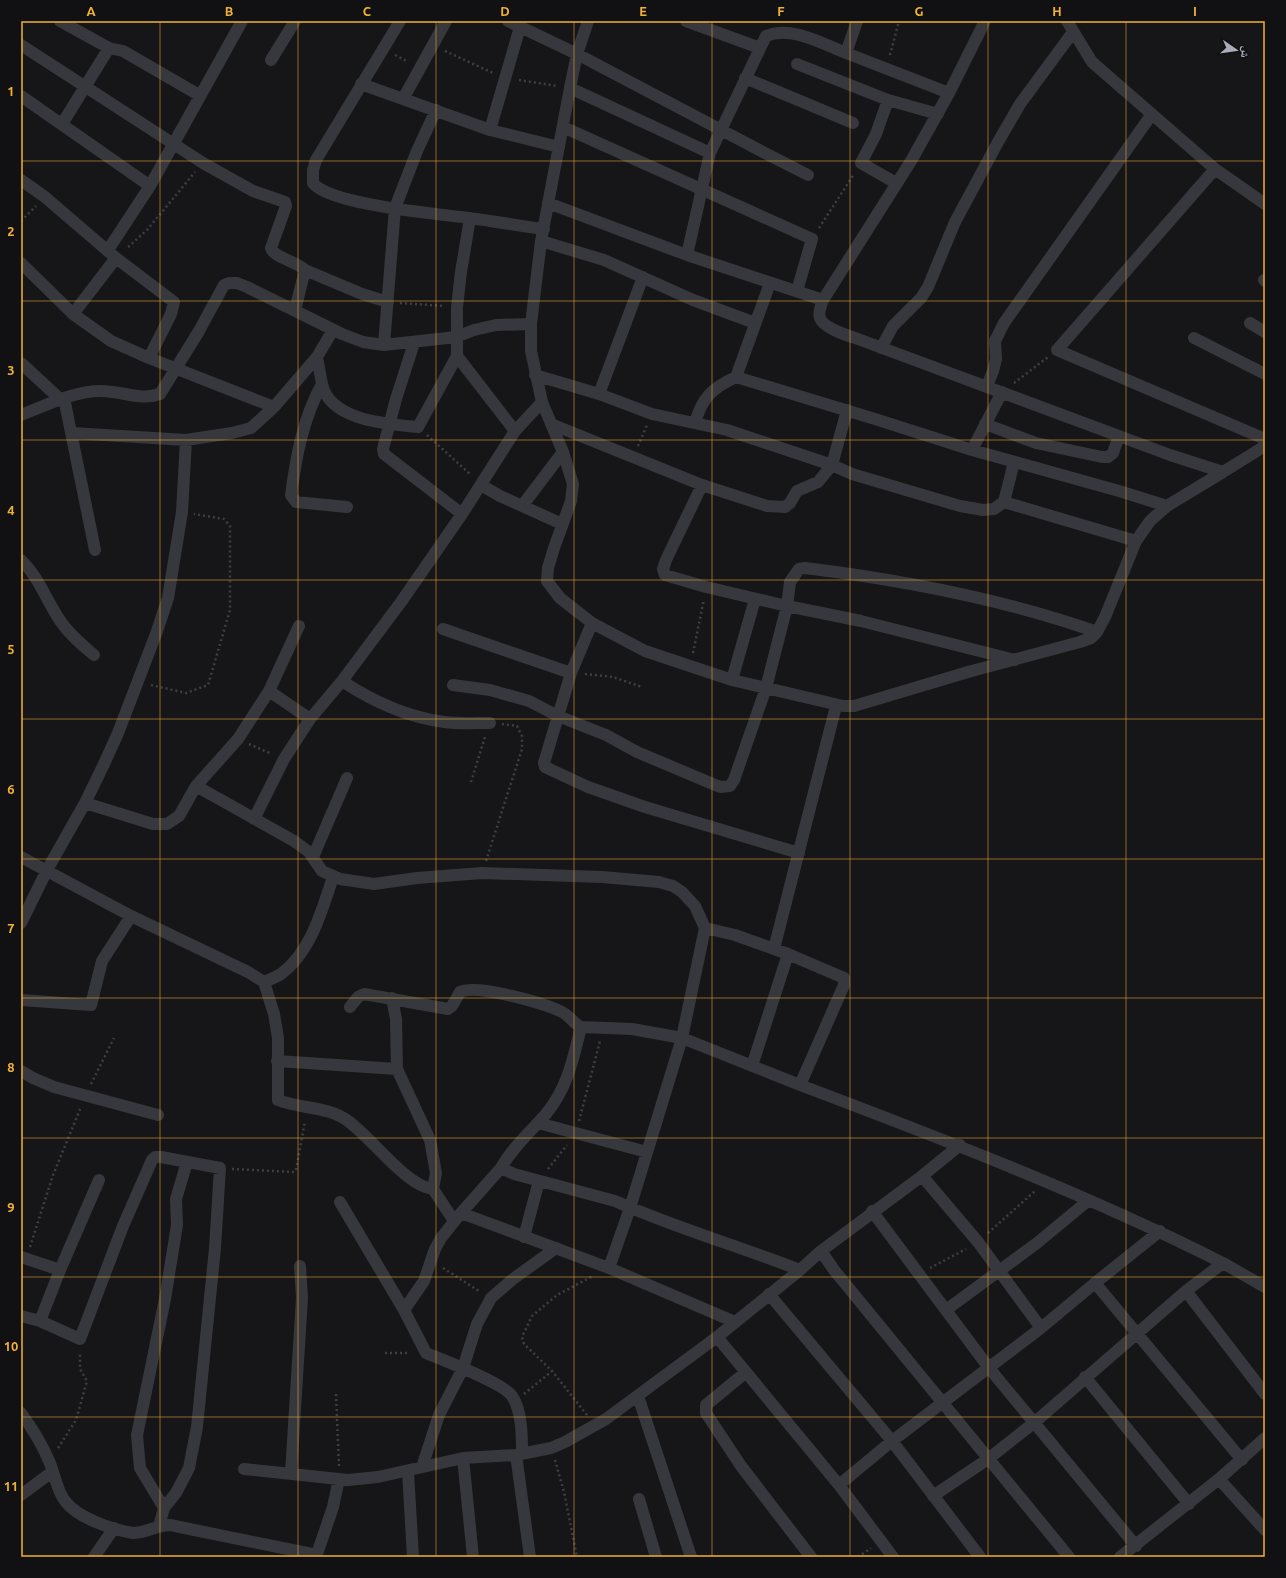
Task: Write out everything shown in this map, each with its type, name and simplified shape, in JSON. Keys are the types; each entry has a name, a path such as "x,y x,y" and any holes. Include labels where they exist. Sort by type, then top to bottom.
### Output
{"street":[{"path":"60,21 109,48 123,51 199,95"},
{"path":"73,314 112,254 199,95 242,21"},
{"path":"271,60 295,21"},
{"path":"400,21 316,160 313,170 313,183 322,190 346,198 395,208 470,218 542,235 604,260 693,300 755,323"},
{"path":"403,99 431,44 446,21"},
{"path":"508,21 577,54 763,152 808,174"},
{"path":"686,21 760,48"},
{"path":"846,53 857,21"},
{"path":"984,21 949,94 911,161 823,300 819,313 820,319 824,324 837,331 881,348 1119,436 1223,472"},
{"path":"587,22 577,54 542,235 531,324 531,350 535,375 542,402 571,475 573,492 548,568 547,581 560,598 592,623 645,650 732,680 836,706 854,706 1086,640 1097,632 1105,617 1136,541 1150,521 1167,506 1265,446"},
{"path":"881,348 893,326 921,298 928,287 955,222 998,142 1020,104 1070,26 1092,62 1215,169 1265,204"},
{"path":"490,130 520,27"},
{"path":"687,255 710,153 720,129 766,36 774,33 800,35 949,94"},
{"path":"21,44 203,163 254,191 286,202 271,250 274,254 301,266 305,270 362,294 388,302"},
{"path":"62,124 109,48"},
{"path":"797,64 888,100 938,114"},
{"path":"745,78 852,123"},
{"path":"361,84 490,130 559,147"},
{"path":"570,88 710,153"},
{"path":"23,100 62,124 150,186"},
{"path":"888,100 876,134 861,163 896,183"},
{"path":"384,345 395,208 417,151 436,110"},
{"path":"987,386 994,371 996,360 995,341 1004,323 1152,114"},
{"path":"563,127 812,239 797,291"},
{"path":"1215,169 1057,350 1265,439"},
{"path":"21,180 45,197 112,254 170,297 174,302 174,309 149,358"},
{"path":"548,203 687,255 823,300"},
{"path":"317,357 326,397 336,406 361,419 418,427 457,356 457,307 470,218"},
{"path":"21,262 73,314 111,341 176,369 274,407"},
{"path":"295,310 305,270"},
{"path":"599,394 643,277"},
{"path":"21,415 62,399 86,392 103,391 141,397 156,396 162,392 199,331 219,294 224,286 229,283 242,285 333,330 363,342 384,345 414,343 456,337 474,330 496,325 531,324"},
{"path":"695,423 702,402 707,396 716,388 736,377 770,283"},
{"path":"1250,323 1265,332"},
{"path":"72,433 186,440 232,433 251,428 274,407 317,357 333,330"},
{"path":"1194,338 1265,374"},
{"path":"414,343 389,424 383,449 384,455 462,514"},
{"path":"457,356 514,431"},
{"path":"21,363 62,399 72,433 96,550"},
{"path":"535,375 599,394 652,414 727,430 832,465 852,474 960,506 988,509 994,508 1004,502 1014,462"},
{"path":"736,377 847,410 972,450 1167,506"},
{"path":"322,384 309,414 298,451 291,495 296,502 347,508"},
{"path":"972,450 1002,392"},
{"path":"254,819 284,759 310,719 342,681 401,602 462,514 514,431 542,402"},
{"path":"551,424 702,485 767,506 785,507 797,491 818,482 824,477 832,465 847,410"},
{"path":"985,424 1036,444 1102,457 1108,457 1113,453 1119,436"},
{"path":"21,923 47,870 86,802 118,733 136,681 156,634 168,598 182,512 186,440"},
{"path":"522,506 563,452"},
{"path":"481,485 562,524"},
{"path":"702,485 663,568 668,576 754,599 861,621 1015,660"},
{"path":"1004,502 1136,541"},
{"path":"21,560 43,590 61,622 74,638 94,655"},
{"path":"453,685 515,696 558,716 606,735 637,752 712,784 725,788 730,786 734,780 766,688 787,606 790,582 799,570 805,568 910,583 1038,613 1097,632"},
{"path":"732,680 754,599"},
{"path":"592,623 571,673 544,763 547,768 588,787 645,807 799,853"},
{"path":"86,802 146,822 162,825 167,824 179,816 196,786 238,739 269,691 299,626"},
{"path":"443,629 571,673"},
{"path":"342,681 382,704 435,720 445,722 490,723"},
{"path":"269,691 310,719"},
{"path":"774,949 836,706"},
{"path":"313,857 347,778"},
{"path":"196,786 299,844 313,857 322,871 333,877 348,881 374,884 423,877 482,873 602,877 659,882 673,886 682,892 695,906 705,928 682,1038 630,1208 609,1268"},
{"path":"21,857 131,916 248,972 264,982 274,1014 278,1038 277,1099 329,1112 346,1119 418,1184 434,1189 457,1217 524,1237 609,1268 735,1322"},
{"path":"264,982 280,974 300,954 312,934 333,877"},
{"path":"21,1000 91,1005 102,961 131,916"},
{"path":"705,928 735,935 788,954 832,972 844,978 846,981 800,1085"},
{"path":"752,1066 788,954"},
{"path":"350,1007 358,997 364,994 448,1009 452,1006 460,992 467,990 484,990 562,1012 573,1024 581,1027 632,1029 682,1038 800,1085 960,1145 1089,1200 1160,1231 1223,1262 1265,1287"},
{"path":"392,998 396,1019 398,1069 430,1140 436,1173 434,1189"},
{"path":"404,1310 424,1281 435,1249 457,1217 501,1168 547,1112 568,1078 581,1027"},
{"path":"278,1061 398,1069"},
{"path":"21,1071 54,1087 158,1115"},
{"path":"538,1123 647,1152"},
{"path":"244,1469 339,1479 364,1479 408,1472 422,1467 463,1458 519,1454 551,1448 596,1426 717,1338 821,1251 922,1176 960,1145"},
{"path":"21,1316 40,1321 80,1339 102,1278 150,1163 155,1158 220,1168 215,1248 197,1427 189,1468 176,1493 164,1508 159,1526"},
{"path":"164,1508 140,1468 137,1435 158,1324 165,1299 177,1226 176,1199 188,1162"},
{"path":"501,1168 509,1173 615,1201 664,1222 753,1252 800,1270"},
{"path":"922,1176 978,1242 1041,1328"},
{"path":"40,1321 60,1270 99,1180"},
{"path":"524,1237 540,1181"},
{"path":"946,1310 999,1271 1089,1200"},
{"path":"340,1202 404,1310 426,1353 463,1368 509,1392 515,1401 522,1436 519,1454 530,1557"},
{"path":"872,1212 989,1368 1136,1546"},
{"path":"839,1485 892,1441 1041,1328 1160,1231"},
{"path":"422,1467 439,1415 463,1368 477,1324 491,1298 513,1279 556,1248"},
{"path":"821,1251 834,1270 1069,1557"},
{"path":"24,1258 60,1270"},
{"path":"933,1496 988,1459 1034,1422 1186,1291 1223,1262"},
{"path":"291,1473 302,1298 300,1266"},
{"path":"1095,1283 1136,1335 1242,1460"},
{"path":"1186,1291 1265,1394"},
{"path":"769,1294 892,1441 980,1557"},
{"path":"717,1338 839,1485 893,1557"},
{"path":"745,1373 706,1405 706,1413 741,1466 811,1557"},
{"path":"1085,1378 1189,1504"},
{"path":"638,1396 691,1557"},
{"path":"21,1413 33,1430 51,1467 65,1502 74,1510 114,1528 133,1533 141,1533 159,1526 177,1527 316,1556 333,1507 339,1479"},
{"path":"1120,1557 1219,1480 1265,1438"},
{"path":"463,1458 473,1557"},
{"path":"21,1495 51,1467"},
{"path":"408,1472 413,1557"},
{"path":"1219,1480 1265,1530"},
{"path":"639,1499 656,1557"},
{"path":"94,1557 114,1528"}],"path":[{"path":"887,69 899,21"},
{"path":"431,44 504,78 570,88"},
{"path":"383,48 419,68"},
{"path":"112,254 147,230 203,163"},
{"path":"812,239 861,163"},
{"path":"21,221 45,197"},
{"path":"388,302 457,307"},
{"path":"1002,392 1057,350"},
{"path":"633,458 652,414"},
{"path":"418,427 481,485"},
{"path":"136,681 186,693 208,685 230,610 230,526 224,519 182,512"},
{"path":"690,665 706,587"},
{"path":"571,673 614,677 642,687"},
{"path":"471,782 490,723 516,726 522,736 522,749 482,873"},
{"path":"238,739 284,759"},
{"path":"540,1181 575,1134 604,1029"},
{"path":"24,1258 53,1175 86,1095 114,1038"},
{"path":"220,1168 294,1172 296,1170 307,1106"},
{"path":"919,1274 978,1242 1044,1181"},
{"path":"430,1260 491,1298"},
{"path":"596,1426 552,1371 524,1344 522,1337 532,1316 557,1295 609,1268"},
{"path":"51,1467 76,1420 87,1381 80,1369 80,1339"},
{"path":"385,1353 426,1353"},
{"path":"515,1401 552,1371"},
{"path":"336,1394 339,1479"},
{"path":"551,1448 564,1492 577,1557"}]}
